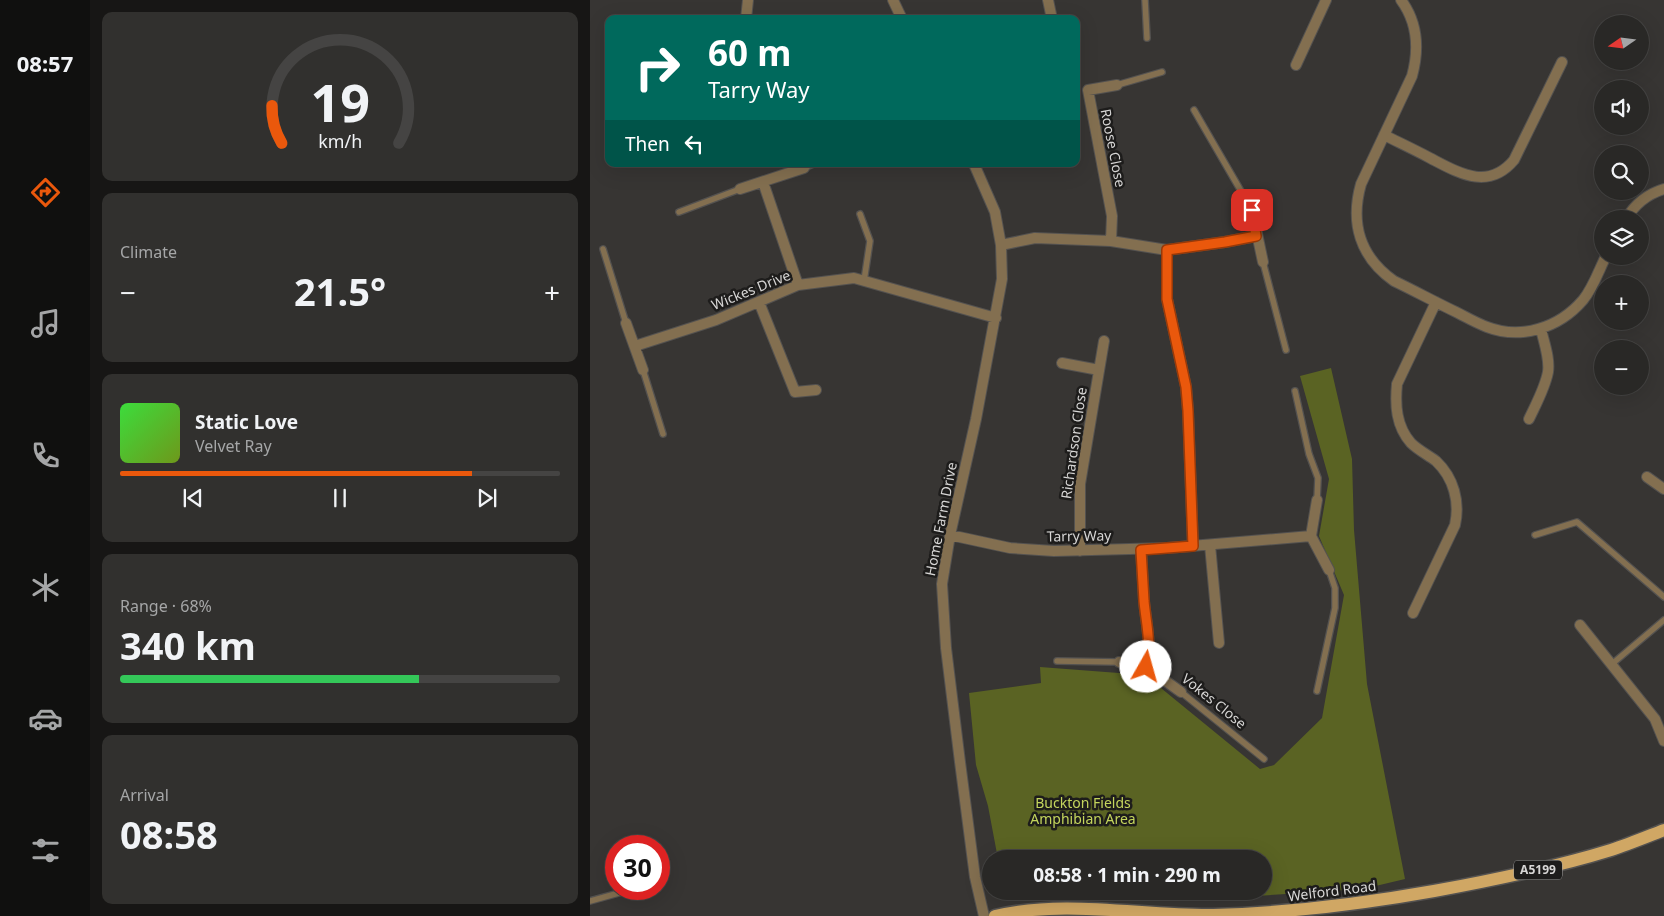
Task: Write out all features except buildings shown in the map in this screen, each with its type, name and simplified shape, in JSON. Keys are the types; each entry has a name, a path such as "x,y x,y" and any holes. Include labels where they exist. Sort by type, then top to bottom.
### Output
{"main road":[{"name":"Welford Road","path":"995,916 1034,909 1210,915 1268,914 1341,906 1490,880 1545,868 1611,850 1664,830"}],"street":[{"path":"746,15 748,0"},
{"path":"1048,0 1051,15"},
{"path":"1296,65 1326,0"},
{"path":"1401,0 1406,6 1413,24 1417,42 1416,61 1412,76 1361,184 1358,197 1358,231 1370,258 1381,272 1394,281 1495,329 1513,332 1540,330 1572,311 1584,299 1601,265"},
{"path":"894,1 900,15"},
{"path":"1384,135 1468,176 1487,177 1499,173 1509,167 1514,160 1562,62"},
{"name":"Roose Close","path":"1111,240 1112,216 1088,90 1117,85"},
{"path":"740,189 805,167"},
{"name":"Home Farm Drive","path":"975,167 995,212 1001,245 1002,279 996,318 950,535 942,584 946,648 975,877 984,916"},
{"path":"763,182 798,285"},
{"path":"1632,210 1645,198 1664,189"},
{"path":"1252,210 1263,262"},
{"path":"1001,245 1035,238 1111,240 1167,250 1256,236"},
{"path":"1167,250 1167,299 1186,387 1193,546"},
{"name":"Wickes Drive","path":"635,346 716,320 798,285 854,278 996,318"},
{"path":"759,302 795,392 816,390"},
{"path":"1413,614 1455,525 1458,512 1453,486 1446,473 1436,462 1411,443 1402,429 1397,415 1397,384 1436,302"},
{"path":"626,323 643,370"},
{"path":"1529,419 1545,384 1548,371 1548,357 1540,330"},
{"name":"Richardson Close","path":"1080,551 1080,484 1104,341"},
{"name":"Richardson Close","path":"1062,363 1099,370"},
{"path":"1647,477 1664,489"},
{"path":"1317,500 1311,536 1329,570"},
{"name":"Tarry Way","path":"950,535 1010,548 1080,551 1141,550 1311,536"},
{"path":"1210,545 1219,643"},
{"path":"1141,550 1149,656 1146,667"},
{"path":"1580,625 1655,719 1664,741"},
{"name":"Vokes Close","path":"1119,662 1146,667 1181,692"}],"lane":[{"path":"1146,0 1148,38"},
{"path":"1117,85 1162,72"},
{"path":"1194,110 1252,210"},
{"path":"679,212 740,189"},
{"path":"860,214 870,241 864,281"},
{"path":"603,249 626,323"},
{"path":"1263,262 1286,350"},
{"path":"643,370 663,434"},
{"path":"1296,391 1309,454 1318,478 1317,500"},
{"path":"1535,535 1578,522 1664,596"},
{"path":"1317,691 1335,608 1335,588 1329,570"},
{"path":"1612,664 1664,620"},
{"name":"Vokes Close","path":"1057,661 1119,662"},
{"name":"Vokes Close","path":"1181,692 1264,759"},
{"path":"590,901 605,897"}],"green space":[{"name":"Buckton Fields Amphibian Area","path":"1331,368 1352,459 1354,530 1367,684 1405,879 1363,889 1272,895 1272,850 996,850 988,806 976,765 969,693 1041,683 1040,667 1145,675 1260,769 1274,765 1322,718 1344,595 1319,536 1329,479 1300,376"}],"route":[{"path":"1146,667 1149,656 1141,550 1193,546 1186,387 1167,299 1167,250 1256,236 1252,210"}]}
